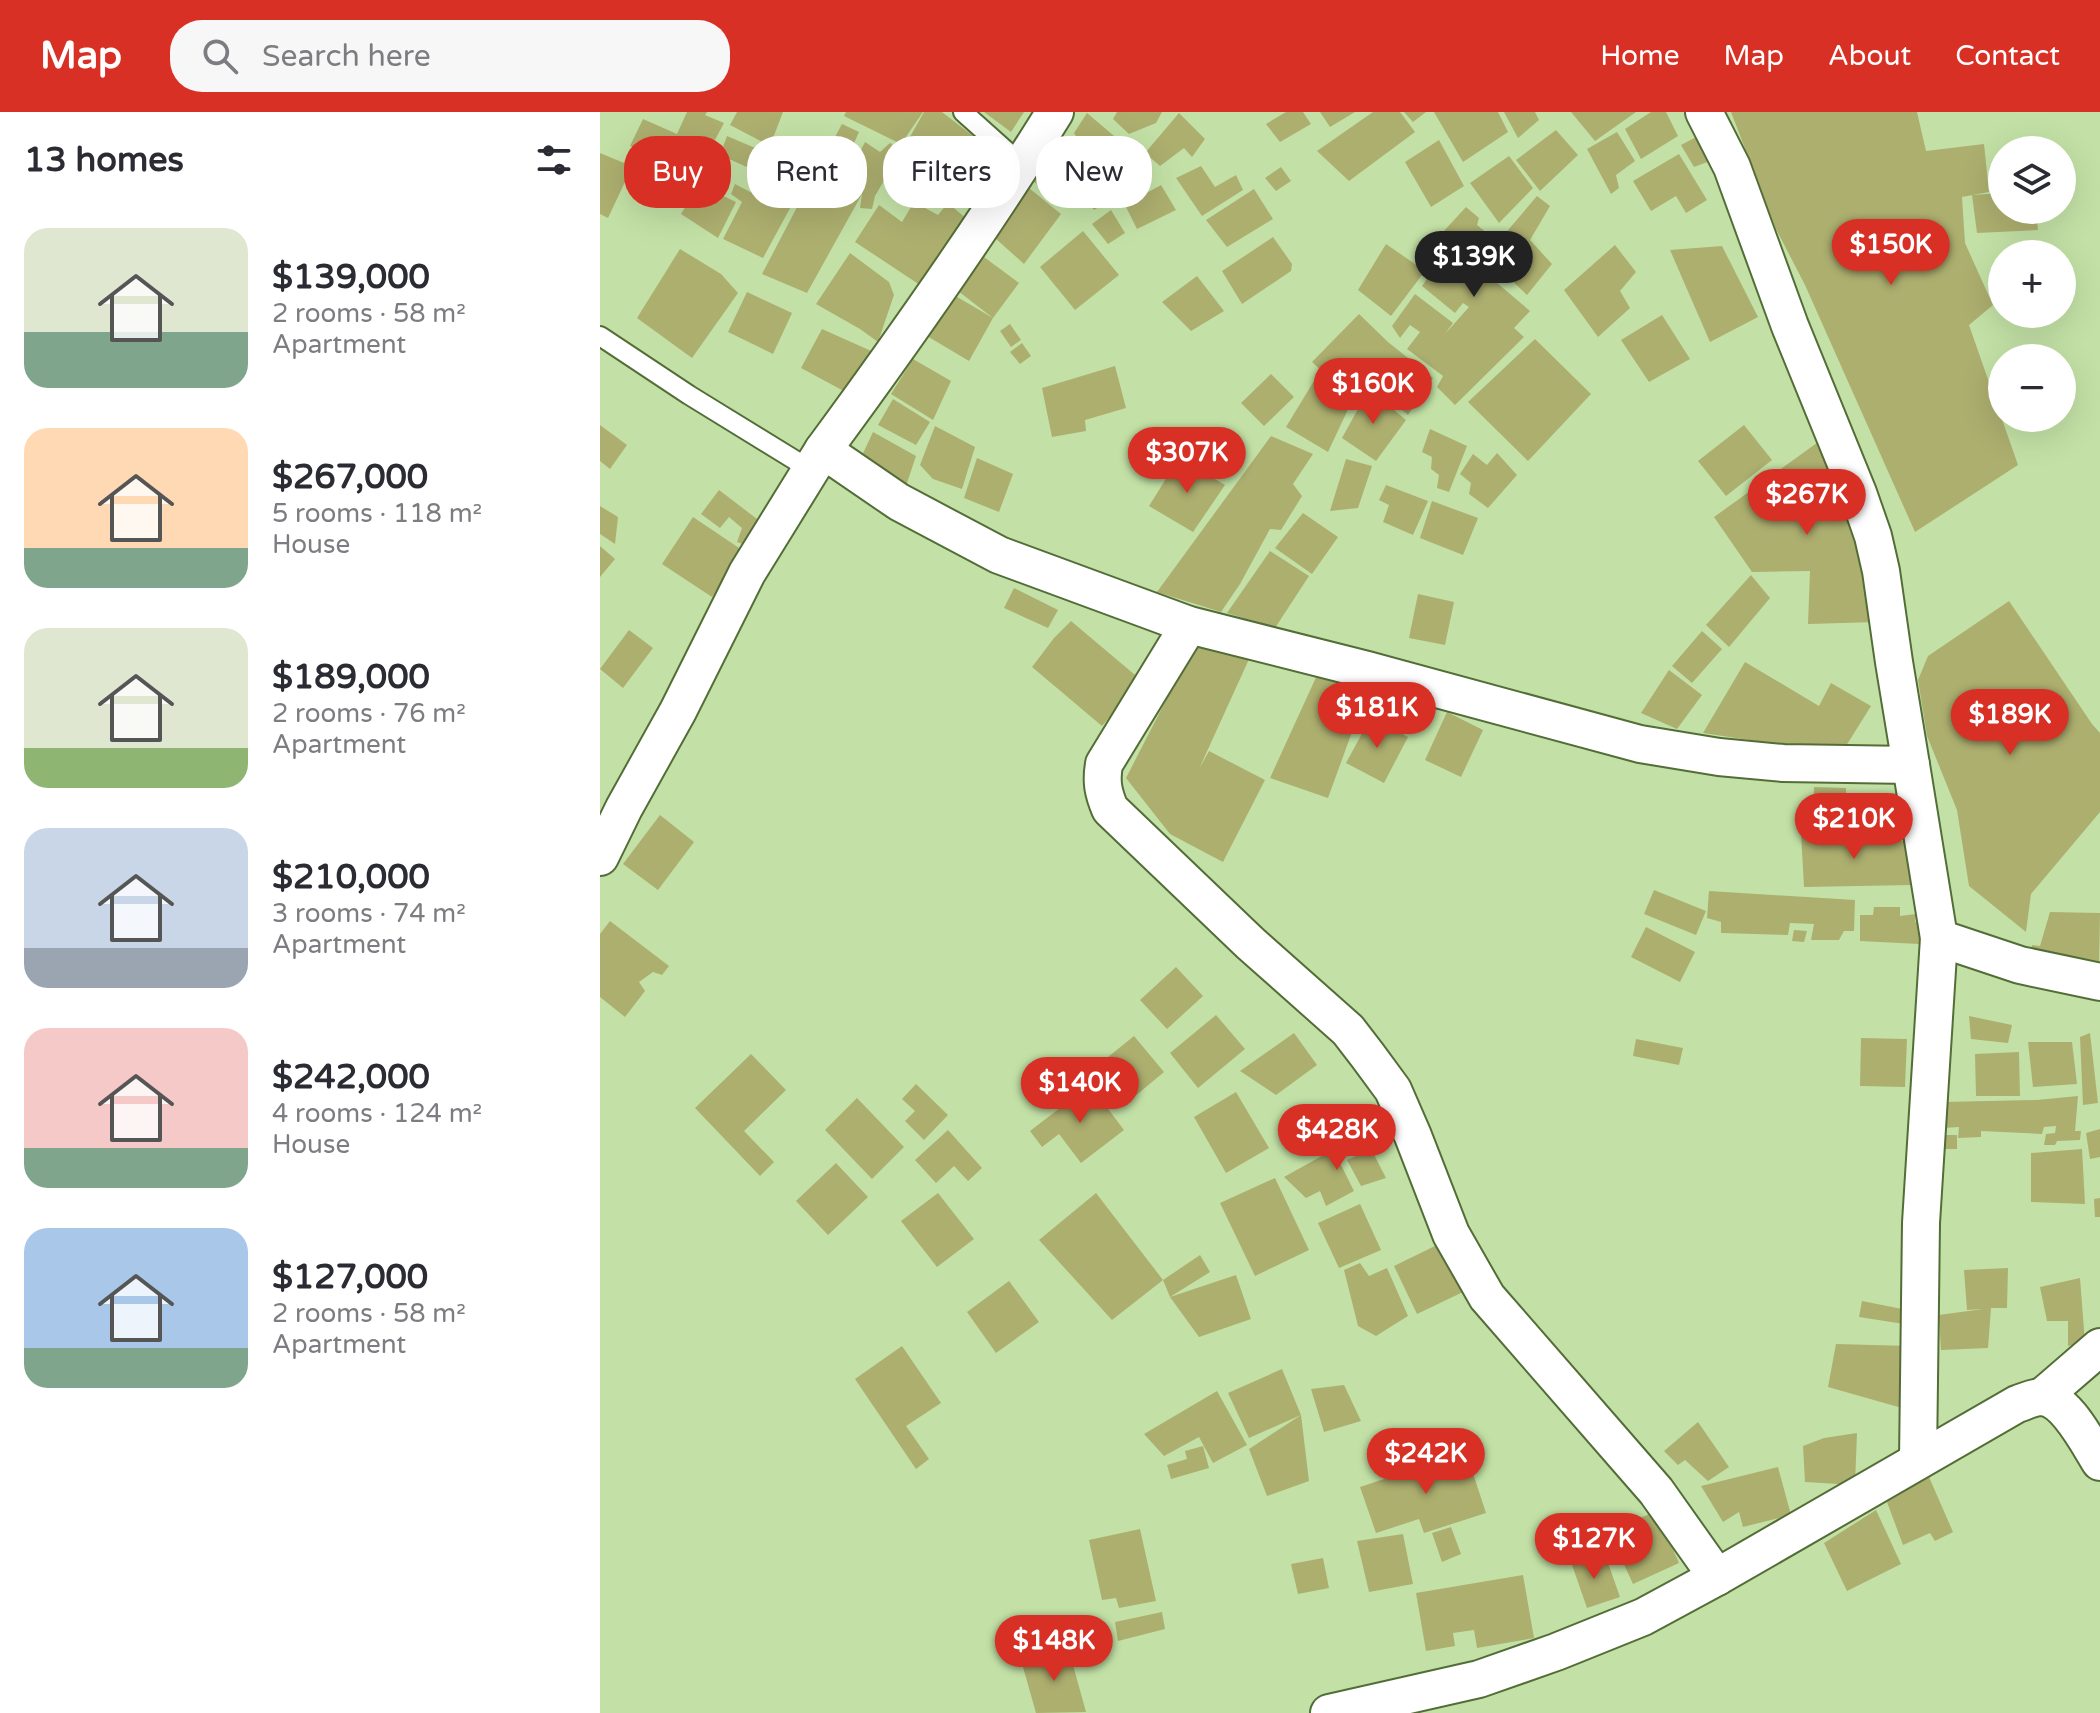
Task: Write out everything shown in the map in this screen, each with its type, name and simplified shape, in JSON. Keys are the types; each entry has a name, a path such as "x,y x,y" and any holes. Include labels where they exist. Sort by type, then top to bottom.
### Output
{"street":[{"path":"600,857 747,573 817,460 1022,165 1055,112"},
{"path":"1704,112 1732,167 1790,326 1858,493 1881,571 1939,938 1921,1223 1918,1460"},
{"path":"817,460 999,555 1189,625 1640,744 1719,757 1783,763 1911,765"},
{"path":"1189,625 1104,764 1101,780 1110,809 1250,943 1348,1030 1393,1090 1451,1234 1487,1297 1656,1491 1717,1577"},
{"path":"1939,938 2020,965 2100,982"},
{"path":"1329,1713 1479,1679 1643,1617 2017,1404 2042,1397 2100,1347"},
{"path":"2042,1397 2054,1401 2069,1413 2100,1462"}],"lane":[{"path":"963,112 1022,165"},
{"path":"600,336 689,395 817,460"}],"building":[{"path":"687,112 707,112 705,115 724,123 717,136 635,136 643,119 677,134"},
{"path":"737,112 783,112 774,136 751,136 730,125"},
{"path":"846,112 923,112 906,136 885,136 844,116"},
{"path":"924,112 942,112 973,136 910,136"},
{"path":"984,112 1024,112 1011,132"},
{"path":"1117,112 1162,112 1156,123 1129,134 1113,119"},
{"path":"1286,112 1303,112 1311,124 1280,142 1266,124"},
{"path":"1320,112 1355,112 1330,127"},
{"path":"1373,112 1400,112 1415,132 1349,181 1317,151"},
{"path":"1404,112 1426,112 1413,122"},
{"path":"1434,112 1498,112 1508,132 1463,162"},
{"path":"1504,112 1535,112 1539,120 1518,138"},
{"path":"1571,112 1636,112 1595,141"},
{"path":"1651,112 1666,112 1678,136 1641,159 1625,129"},
{"path":"1731,112 1917,112 1926,151 1984,144 1988,192 1962,197 1965,243 1988,294 1988,309 1969,325 1988,379 1988,432 2006,432 2018,465 1915,532 1805,285 1776,229"},
{"path":"1087,113 1114,136 1076,136 1074,133"},
{"path":"1179,113 1205,139 1192,157 1184,148 1160,166 1152,159 1152,145"},
{"path":"842,124 859,132 857,136 836,136"},
{"path":"1556,130 1578,155 1540,191 1516,160"},
{"path":"1708,131 1718,158 1694,167 1681,145"},
{"path":"1617,132 1635,161 1616,175 1619,188 1611,194 1587,149"},
{"path":"731,138 747,144 747,167 731,160"},
{"path":"1439,140 1464,186 1431,207 1405,162"},
{"path":"867,143 880,152 883,149 883,182 872,209 860,208 867,208"},
{"path":"600,153 624,163 624,184 608,218 600,214"},
{"path":"1679,154 1707,200 1686,213 1676,196 1651,211 1633,181"},
{"path":"1509,156 1533,188 1499,223 1470,183"},
{"path":"1201,166 1215,187 1236,175 1243,190 1202,216 1176,178"},
{"path":"1281,167 1291,181 1276,191 1265,178"},
{"path":"735,184 747,190 747,208 790,208 763,258 723,239 742,202 731,194"},
{"path":"1161,185 1176,210 1137,229 1126,208 1152,208 1152,190"},
{"path":"1029,188 1036,194 1036,208 1054,208 1061,214 1024,264 995,238 1015,208 1020,208 1020,201"},
{"path":"1254,189 1273,219 1227,247 1206,220"},
{"path":"1988,194 1988,224 2037,224 2038,230 1977,233 1972,195"},
{"path":"1537,196 1550,206 1530,240 1552,264 1527,295 1486,256 1477,266 1530,311 1514,328 1524,337 1455,405 1437,387 1443,376 1407,349 1420,332 1410,325 1400,338 1392,326 1415,294 1453,323 1445,334 1469,307 1463,303 1455,313 1422,286 1434,269 1419,258 1466,207 1479,218 1477,225 1498,242"},
{"path":"731,200 736,202 718,238 681,214 685,208 731,208"},
{"path":"879,205 902,222 910,208 925,208 938,215 944,208 954,208 975,226 929,291 855,242"},
{"path":"797,208 854,208 807,293 762,274"},
{"path":"1111,210 1125,233 1108,244 1092,224"},
{"path":"1083,231 1119,275 1075,310 1040,267"},
{"path":"1273,237 1292,264 1291,271 1242,304 1222,271"},
{"path":"1386,244 1425,271 1391,316 1358,290"},
{"path":"1615,245 1636,272 1620,291 1630,308 1598,337 1564,290"},
{"path":"1722,246 1758,317 1710,342 1670,250"},
{"path":"680,249 721,274 738,293 692,358 637,318"},
{"path":"850,253 889,282 894,295 878,342 816,304"},
{"path":"984,257 1019,283 993,318 958,291"},
{"path":"1197,276 1224,311 1191,331 1162,302"},
{"path":"947,291 993,318 969,361 922,333"},
{"path":"747,292 792,313 773,354 728,332"},
{"path":"1359,314 1433,378 1408,415 1358,374 1342,390 1312,362"},
{"path":"1662,315 1690,359 1649,382 1621,340"},
{"path":"1010,324 1021,340 1011,347 1000,331"},
{"path":"822,329 878,354 853,396 801,368"},
{"path":"1535,339 1591,394 1528,461 1468,402"},
{"path":"1022,343 1031,356 1020,364 1010,352"},
{"path":"913,359 951,381 933,420 891,394"},
{"path":"1115,366 1126,408 1085,420 1086,431 1052,437 1042,388"},
{"path":"1271,374 1294,397 1264,426 1241,403"},
{"path":"1317,376 1350,405 1328,452 1286,427"},
{"path":"1369,389 1406,420 1376,461 1342,438"},
{"path":"893,399 930,422 916,445 878,425"},
{"path":"600,425 627,445 610,469 600,461"},
{"path":"1744,425 1772,460 1726,496 1698,461"},
{"path":"935,426 975,447 962,489 933,479 920,465"},
{"path":"1430,429 1467,446 1449,492 1437,488 1439,475 1431,469 1432,457 1422,452"},
{"path":"873,432 916,456 904,492 858,464"},
{"path":"1271,436 1313,454 1293,484 1302,496 1281,530 1270,529 1221,612 1157,592"},
{"path":"1821,440 1872,554 1876,622 1808,624 1810,571 1752,572 1714,517"},
{"path":"1497,453 1517,475 1488,508 1469,494 1471,483 1460,474 1473,454 1487,465"},
{"path":"977,458 1013,474 999,512 964,498"},
{"path":"1179,458 1225,485 1193,532 1149,506"},
{"path":"1346,459 1372,466 1358,508 1330,511"},
{"path":"1386,485 1428,501 1413,535 1383,522 1389,505 1379,500"},
{"path":"719,490 761,522 751,547 737,542 742,528 729,517 720,528 701,514"},
{"path":"1432,501 1478,518 1463,555 1420,538"},
{"path":"600,506 618,517 615,544 600,534"},
{"path":"1303,513 1338,537 1312,574 1275,548"},
{"path":"693,517 742,550 712,597 662,564"},
{"path":"600,546 615,559 600,577"},
{"path":"1270,551 1309,576 1275,628 1227,613"},
{"path":"1751,575 1770,598 1729,647 1706,625"},
{"path":"1014,588 1058,610 1048,628 1004,608"},
{"path":"1418,594 1454,602 1445,645 1409,638"},
{"path":"2009,601 2100,733 2100,812 2031,894 2026,932 1969,886 1957,810 1927,736 1918,680 1928,656"},
{"path":"1071,621 1141,680 1102,726 1032,667"},
{"path":"629,630 653,648 623,688 600,669"},
{"path":"1702,631 1722,649 1692,683 1672,666"},
{"path":"1197,640 1250,657 1199,769 1209,751 1265,780 1223,862 1170,834 1126,778"},
{"path":"1745,662 1819,706 1831,683 1871,706 1841,754 1703,733"},
{"path":"1669,670 1702,695 1677,729 1641,713"},
{"path":"1318,673 1368,688 1328,798 1270,778"},
{"path":"1447,712 1483,730 1461,777 1425,760"},
{"path":"1371,717 1408,737 1384,783 1346,763"},
{"path":"1814,787 1846,788 1846,819 1813,818"},
{"path":"1852,793 1908,793 1909,821 1887,823 1885,832 1853,829"},
{"path":"660,815 694,842 658,890 623,864"},
{"path":"1853,829 1853,843 1910,841 1912,885 1804,887 1801,833"},
{"path":"1654,890 1706,911 1696,935 1644,914"},
{"path":"1709,891 1855,900 1854,931 1844,931 1839,940 1811,940 1814,924 1790,923 1788,935 1721,933 1721,922 1707,918"},
{"path":"1874,907 1900,907 1900,916 1916,914 1915,922 1921,924 1919,944 1860,941 1860,915 1873,915"},
{"path":"2050,912 2100,913 2099,968 2029,962 2032,945 2040,946"},
{"path":"610,921 669,966 662,975 653,972 639,982 645,991 625,1017 600,997 600,934"},
{"path":"1646,927 1695,952 1680,982 1631,957"},
{"path":"1794,930 1807,931 1804,942 1792,941"},
{"path":"1176,967 1203,996 1167,1029 1140,1000"},
{"path":"1216,1015 1245,1049 1198,1088 1170,1053"},
{"path":"1969,1016 2012,1025 2008,1043 1971,1039"},
{"path":"1294,1033 1317,1065 1276,1095 1240,1071"},
{"path":"2090,1033 2098,1103 2083,1105 2080,1037"},
{"path":"1134,1036 1164,1072 1122,1107 1092,1070"},
{"path":"1861,1038 1907,1039 1905,1087 1860,1086"},
{"path":"1636,1039 1683,1048 1679,1065 1633,1056"},
{"path":"2028,1042 2072,1042 2077,1084 2033,1087"},
{"path":"2019,1052 2020,1096 1976,1096 1975,1054"},
{"path":"751,1054 786,1090 744,1131 774,1162 760,1176 695,1108"},
{"path":"916,1084 948,1115 924,1140 905,1121 915,1111 902,1099"},
{"path":"1090,1085 1124,1130 1081,1163 1059,1134 1042,1147 1030,1131"},
{"path":"1236,1092 1269,1148 1226,1173 1194,1117"},
{"path":"2078,1096 2075,1131 2081,1131 2080,1140 2044,1145 2046,1134 2055,1133 2056,1126 2044,1127 2042,1134 1981,1131 1981,1137 1958,1138 1959,1127 1943,1128 1942,1102"},
{"path":"857,1098 904,1147 872,1179 825,1130"},
{"path":"2100,1129 2100,1157 2090,1159 2086,1133"},
{"path":"948,1130 982,1168 968,1181 954,1166 936,1183 915,1160"},
{"path":"1363,1133 1386,1178 1361,1186 1347,1160 1356,1156 1351,1147 1344,1151 1344,1158 1339,1161 1354,1191 1326,1206 1320,1191 1306,1198 1284,1177"},
{"path":"1943,1135 1957,1135 1957,1149 1943,1149"},
{"path":"2082,1149 2085,1204 2031,1202 2031,1153"},
{"path":"836,1163 868,1197 828,1235 796,1201"},
{"path":"1275,1178 1309,1250 1255,1276 1220,1203"},
{"path":"938,1193 974,1239 937,1267 901,1221"},
{"path":"1096,1193 1163,1280 1112,1320 1039,1240"},
{"path":"2100,1198 2100,1217 2095,1217 2094,1199"},
{"path":"1360,1204 1381,1250 1339,1268 1318,1223"},
{"path":"1439,1244 1463,1292 1417,1314 1394,1266"},
{"path":"1200,1255 1210,1272 1170,1297 1163,1280"},
{"path":"1360,1263 1369,1276 1387,1268 1408,1316 1376,1336 1358,1326 1344,1270"},
{"path":"2008,1268 2007,1308 1991,1308 1988,1348 1941,1350 1939,1315 1983,1309 1967,1310 1964,1270"},
{"path":"1236,1275 1251,1319 1199,1337 1170,1297"},
{"path":"2080,1278 2085,1343 2068,1346 2068,1321 2047,1321 2040,1287"},
{"path":"1009,1281 1039,1322 996,1353 967,1312"},
{"path":"1862,1301 1907,1310 1904,1324 1859,1317"},
{"path":"1836,1344 1910,1346 1902,1408 1828,1387"},
{"path":"902,1346 941,1403 906,1426 929,1459 916,1469 855,1379"},
{"path":"1282,1369 1301,1415 1249,1438 1228,1393"},
{"path":"1344,1385 1361,1421 1324,1432 1311,1389"},
{"path":"1217,1391 1247,1445 1213,1463 1199,1437 1164,1456 1144,1434"},
{"path":"1301,1415 1309,1481 1267,1496 1249,1449"},
{"path":"1698,1422 1729,1467 1708,1481 1685,1460 1678,1465 1664,1451"},
{"path":"1857,1433 1855,1485 1805,1482 1803,1446 1824,1438"},
{"path":"1203,1446 1209,1468 1171,1479 1167,1465 1187,1459 1185,1451"},
{"path":"1466,1452 1486,1513 1424,1533 1419,1519 1376,1533 1360,1487"},
{"path":"1778,1467 1791,1515 1743,1527 1739,1512 1723,1522 1701,1486"},
{"path":"1929,1477 1953,1532 1935,1541 1930,1533 1903,1545 1887,1502"},
{"path":"1876,1510 1901,1564 1847,1591 1824,1543"},
{"path":"1656,1511 1679,1563 1633,1584 1609,1532"},
{"path":"1451,1527 1461,1554 1442,1562 1432,1533"},
{"path":"1140,1529 1156,1601 1119,1608 1116,1598 1102,1600 1089,1540"},
{"path":"1403,1534 1413,1584 1369,1592 1357,1541"},
{"path":"1589,1552 1594,1568 1608,1563 1620,1597 1587,1608 1570,1559"},
{"path":"1323,1558 1329,1588 1298,1594 1291,1564"},
{"path":"1523,1575 1534,1638 1477,1648 1474,1630 1453,1633 1455,1646 1426,1651 1416,1593"},
{"path":"1162,1612 1165,1629 1118,1641 1115,1622"},
{"path":"1068,1647 1086,1712 1036,1713 1021,1660"}]}
